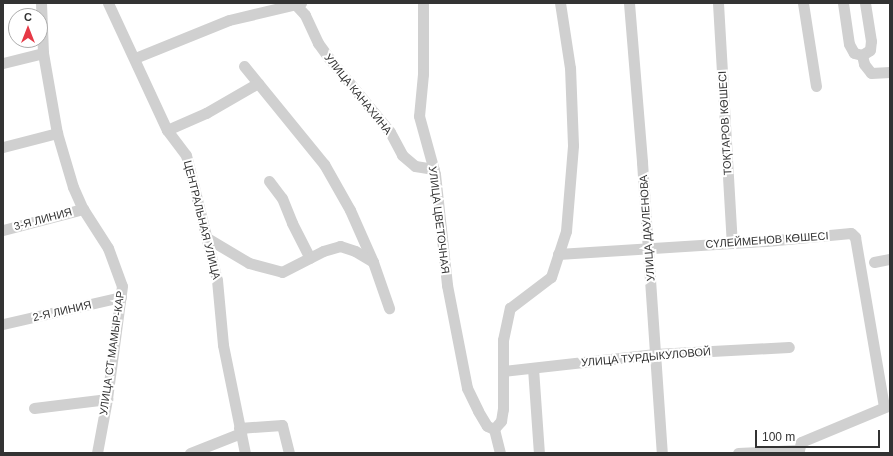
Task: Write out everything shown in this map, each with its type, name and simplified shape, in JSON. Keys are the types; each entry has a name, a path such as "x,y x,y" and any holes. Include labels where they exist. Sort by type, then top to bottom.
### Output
{"street":[{"name":"УЛИЦА СТ МАМЫР-КАР","path":"41,3 43,53 57,133 73,187 83,209 108,248 117,268 122,286 107,399 97,453"},
{"name":"ЦЕНТРАЛЬНАЯ УЛИЦА","path":"108,3 135,58 167,130 186,155 217,280 223,345 245,453"},
{"path":"135,58 229,20 298,3"},
{"name":"УЛИЦА КАНАХИНА","path":"298,3 318,43 390,132 402,155 415,166 434,169"},
{"name":"УЛИЦА ЦВЕТОЧНАЯ","path":"423,3 423,74 419,116 434,169 441,217 447,285 467,388 487,426 494,429"},
{"path":"500,453 494,429 501,421 502,415 502,340 510,308 551,278 566,231 573,145 570,68 560,3"},
{"name":"УЛИЦА ДАУЛЕНОВА","path":"629,3 662,453"},
{"name":"ТОҚТАРОВ КӨШЕСІ","path":"718,3 732,243"},
{"path":"803,3 816,86"},
{"path":"843,3 849,44 854,53 862,55 870,50 871,41 866,3"},
{"path":"3,63 43,53"},
{"path":"862,55 864,64 871,72 890,72"},
{"path":"244,66 324,164 350,210 373,262 388,308"},
{"path":"167,130 206,112 258,83"},
{"path":"3,147 57,133"},
{"path":"269,181 282,198 292,223 310,258"},
{"name":"3-Я ЛИНИЯ","path":"3,230 83,209"},
{"name":"СҮЛЕЙМЕНОВ КӨШЕСІ","path":"558,254 854,234 874,355 887,405"},
{"path":"207,238 249,263 282,272 323,251 340,246 355,251 373,262"},
{"path":"874,262 890,259"},
{"name":"2-Я ЛИНИЯ","path":"3,324 121,297"},
{"name":"УЛИЦА ТУРДЫКУЛОВОЙ","path":"503,370 655,354 789,347"},
{"path":"533,368 539,453"},
{"path":"34,408 107,399"},
{"path":"738,453 799,451 801,442 887,405"},
{"path":"190,453 240,430 282,425 289,453"}]}
